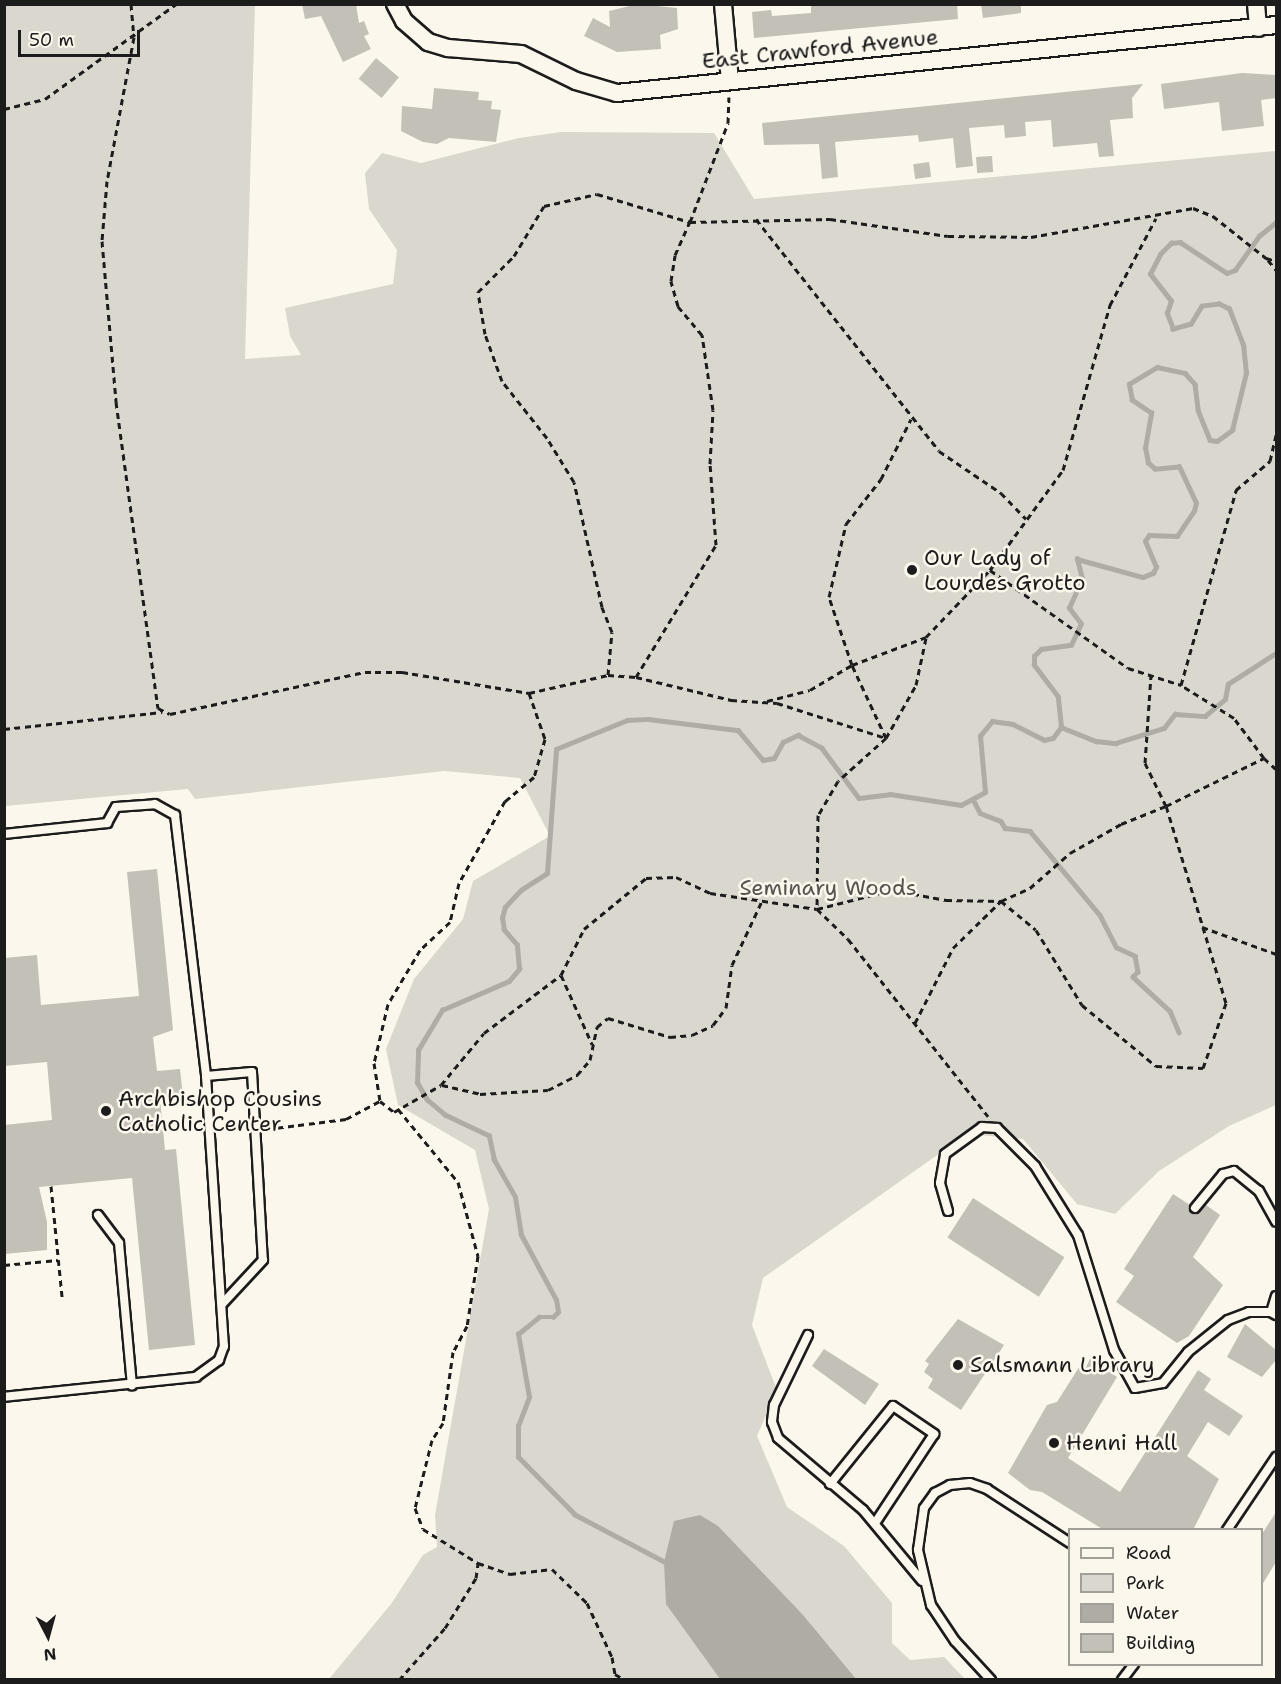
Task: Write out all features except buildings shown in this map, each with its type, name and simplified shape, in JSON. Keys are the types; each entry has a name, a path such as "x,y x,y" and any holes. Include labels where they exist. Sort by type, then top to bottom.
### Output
{"street":[{"name":"East Crawford Avenue","path":"395,4 404,21 428,42 448,48 521,54 607,92 1276,26"},
{"path":"723,4 730,81"},
{"path":"1256,4 1258,28"}],"lane":[{"path":"4,834 107,823 116,807 155,804 175,815 201,1053 206,1076 223,1303 224,1346 210,1370 180,1381 4,1397"},
{"path":"206,1076 252,1072 263,1260 223,1303"},
{"path":"948,1211 940,1183 945,1154 982,1126 997,1128 1035,1166 1078,1235 1114,1350 1135,1388 1163,1383 1188,1352 1228,1320 1249,1312 1274,1314 1276,1296"},
{"path":"1195,1208 1223,1174 1234,1171 1259,1191 1276,1222"},
{"path":"98,1215 119,1243 132,1385"},
{"path":"808,1335 781,1385 772,1422 788,1450 875,1523 924,1584 955,1641 991,1680"},
{"path":"830,1485 893,1406 934,1434 875,1523"},
{"path":"1228,1528 1276,1457"},
{"path":"924,1584 919,1528 924,1508 935,1493 950,1485 970,1483 987,1489 1068,1542"},
{"path":"1122,1680 1133,1666"}],"path":[{"path":"131,4 134,37 107,181 102,241 116,402 162,712"},
{"path":"4,109 45,99 134,37 176,4"},
{"path":"636,677 716,545 710,464 713,410 702,335 678,306 671,281 675,255 728,123 730,81"},
{"path":"608,675 612,632 602,607 574,482 547,438 502,381 485,334 478,292 514,256 544,206 597,194 690,222 830,219 948,236 1031,237 1156,218 1193,208 1213,216 1266,258 1276,270"},
{"path":"764,702 810,690 852,665 926,637 990,570 1063,470 1110,305 1156,218"},
{"path":"756,219 911,419 939,451 1001,493 1026,519"},
{"path":"1266,258 1276,261"},
{"path":"886,738 852,665 829,597 846,525 881,479 911,419"},
{"path":"1180,685 1236,490 1270,461 1276,434"},
{"path":"990,570 1128,668 1180,685 1226,712 1276,769"},
{"path":"926,637 916,685 886,738 838,781 818,815 817,909 848,939 997,1128"},
{"path":"4,729 162,712 378,671 529,693 608,675 636,677 731,700 764,702 886,738"},
{"path":"529,693 545,739 534,777 505,801 459,883 450,922 420,950 388,1004 374,1063 380,1101 394,1112 427,1090 441,1085 484,1033 561,975 584,929 646,878 676,877 710,893 817,909 892,890 946,900 1001,901 1036,930 1082,1005 1156,1066 1203,1068 1226,1004 1166,806 1145,763 1151,675"},
{"path":"915,1023 952,948 1001,901 1030,888 1065,857 1121,824 1166,806 1264,758"},
{"path":"441,1085 480,1094 548,1090 577,1075 590,1060 597,1027 609,1018 670,1037 692,1035 713,1025 726,1008 732,965 762,901"},
{"path":"1202,927 1276,954"},
{"path":"561,975 593,1045"},
{"path":"256,1131 346,1119 380,1101"},
{"path":"398,1109 458,1182 478,1256 466,1326 453,1352 443,1423 432,1440 416,1508 423,1529 478,1563 510,1574 552,1569 587,1603 612,1658 615,1674 625,1680"},
{"path":"51,1186 62,1298"},
{"path":"4,1266 58,1260"},
{"path":"399,1680 445,1628 476,1578 478,1563"}],"green space":[{"name":"Seminary Woods","path":"5,5 255,5 245,359 301,355 290,336 285,308 393,284 397,250 369,209 365,173 382,153 421,163 519,138 561,132 714,133 754,199 1276,151 1276,1105 1229,1126 1159,1171 1115,1214 1077,1204 1023,1139 967,1134 763,1278 752,1325 777,1390 757,1436 787,1507 844,1546 892,1603 892,1643 910,1660 944,1657 965,1679 329,1679 391,1604 423,1555 437,1547 435,1515 489,1209 475,1150 398,1105 386,1049 414,979 463,919 473,881 550,836 520,778 444,771 195,799 188,789 5,806"}],"water":[{"path":"700,1515 718,1526 803,1615 856,1679 720,1679 666,1604 664,1562 674,1521"}],"waterway":[{"path":"664,1562 575,1515 518,1457 518,1426 529,1397 518,1334 539,1317 553,1317 558,1312 556,1300 521,1235 515,1197 494,1160 489,1136 445,1115 427,1100 417,1083 418,1050 442,1010 509,981 519,969 517,945 504,930 502,918 505,907 521,890 547,873 556,749 627,720 648,719 738,730 763,760 774,758 783,742 798,735 822,748 859,798 890,794 961,805 985,792 980,736 992,721 1013,724 1044,740 1053,738 1061,727 1058,697 1034,665 1034,656 1041,649 1071,645 1081,624 1069,608 1082,579 1077,559 1143,577 1153,573 1156,567 1145,541 1149,535 1177,536 1194,511 1196,503 1179,467 1155,469 1148,463 1145,448 1151,413 1132,400 1129,384 1157,367 1185,373 1195,384 1198,410 1210,440 1217,441 1232,430 1246,373 1243,345 1229,309 1219,304 1202,306 1191,324 1173,329 1167,313 1171,301 1150,274 1160,254 1171,243 1180,242 1227,273 1235,270 1259,236 1276,222"},
{"path":"1061,727 1096,741 1116,743 1164,728 1175,714 1205,716 1225,699 1228,684 1276,653"},
{"path":"974,801 980,813 1001,821 1005,828 1030,831 1100,915 1116,947 1135,956 1138,972 1133,977 1170,1011 1179,1032"}],"place":[{"name":"Our Lady of Lourdes Grotto","path":"912,570"},
{"name":"Archbishop Cousins Catholic Center","path":"106,1111"},
{"name":"Salsmann Library","path":"958,1365"},
{"name":"Henni Hall","path":"1054,1443"}]}
